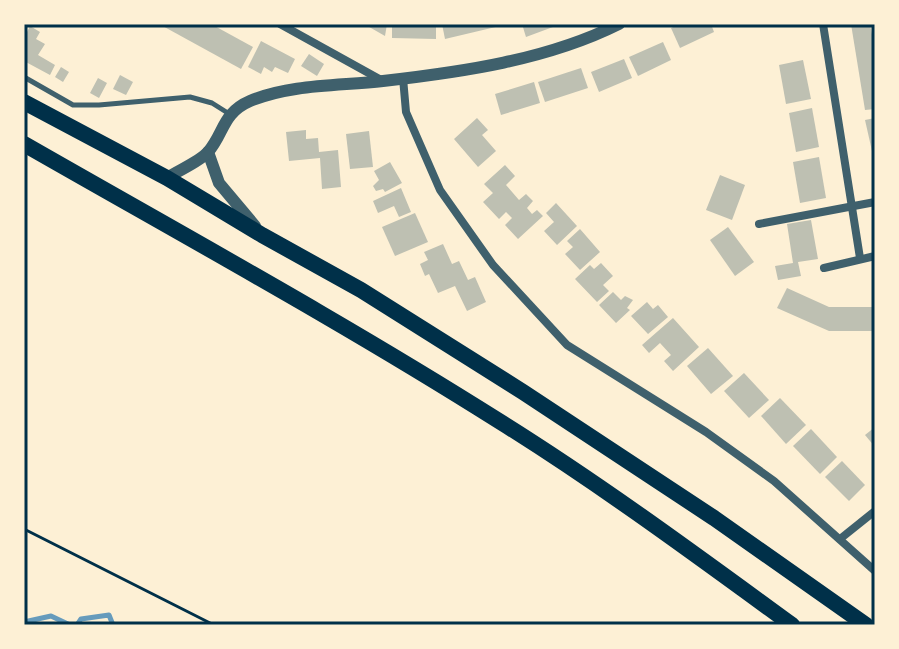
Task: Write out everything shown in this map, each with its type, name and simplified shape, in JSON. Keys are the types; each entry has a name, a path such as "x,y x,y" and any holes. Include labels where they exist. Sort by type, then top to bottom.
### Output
{"highway":[{"path":"24,102 167,178 361,290 714,518 866,625"},
{"path":"24,144 345,327 502,423 695,554 792,625"}],"street":[{"path":"280,24 383,81"},
{"path":"167,178 208,152 223,123 248,102 291,90 501,64 568,45 619,24"},
{"path":"823,24 860,258"},
{"path":"403,78 406,112 440,190 493,265 536,313 567,345 706,432 774,481 875,571"},
{"path":"208,152 219,183 262,235"},
{"path":"759,224 875,202"},
{"path":"824,268 875,256"},
{"path":"840,539 875,511"}],"lane":[{"path":"24,77 73,105 190,97 212,103 231,115"}],"path":[{"path":"24,529 214,625"}],"building":[{"path":"159,24 211,24 253,47 241,69"},
{"path":"364,24 387,24 385,36"},
{"path":"392,24 436,24 436,39 392,38"},
{"path":"442,24 504,24 504,25 445,39"},
{"path":"522,24 561,24 526,37"},
{"path":"680,24 711,24 714,32 680,48 671,28"},
{"path":"851,24 870,24 875,51 875,109 865,110"},
{"path":"30,26 40,32 36,39 45,44 38,55 55,65 50,75 24,61 24,38"},
{"path":"261,41 295,59 288,73 275,67 272,72 264,67 261,74 248,67"},
{"path":"663,42 671,60 638,76 629,57"},
{"path":"309,54 324,64 317,76 301,66"},
{"path":"624,59 632,78 599,92 591,72"},
{"path":"803,60 811,99 786,104 779,65"},
{"path":"61,67 69,72 63,82 55,77"},
{"path":"581,68 588,88 545,102 538,82"},
{"path":"120,75 133,82 126,95 113,89"},
{"path":"98,78 107,83 99,98 90,93"},
{"path":"534,82 540,103 501,115 495,94"},
{"path":"812,108 819,147 796,152 789,113"},
{"path":"477,118 488,130 482,135 496,151 478,167 454,139"},
{"path":"875,118 875,151 872,151 865,120"},
{"path":"306,130 306,139 318,138 319,152 338,150 341,187 322,189 320,158 289,161 286,132"},
{"path":"369,131 373,167 350,169 346,134"},
{"path":"819,157 826,198 800,203 793,162"},
{"path":"390,162 402,183 385,192 383,189 376,191 373,186 379,180 374,171"},
{"path":"505,165 515,176 506,185 519,200 526,194 533,201 527,208 532,214 537,210 543,216 518,239 505,225 512,218 506,212 499,219 483,202 493,193 484,184"},
{"path":"720,175 745,185 732,220 706,210"},
{"path":"401,188 411,212 399,217 394,206 378,213 373,201"},
{"path":"556,203 577,226 557,245 544,231 554,222 546,213"},
{"path":"415,213 428,242 395,256 382,227"},
{"path":"811,220 818,259 798,262 801,276 778,280 775,266 793,263 787,224"},
{"path":"728,227 754,262 735,276 710,240"},
{"path":"580,229 600,252 580,270 565,254 573,247 567,241"},
{"path":"443,244 452,264 459,261 468,280 475,277 486,302 467,311 455,286 438,293 429,274 425,276 420,264 428,260 424,252"},
{"path":"601,263 613,276 603,285 609,291 597,302 575,279 590,265 594,269"},
{"path":"787,288 829,307 875,307 875,331 829,331 777,308"},
{"path":"613,292 621,300 625,296 633,300 627,308 630,310 616,323 599,305"},
{"path":"647,302 653,309 658,305 668,317 648,334 631,316"},
{"path":"673,318 699,347 673,371 664,361 671,355 660,343 649,353 642,345"},
{"path":"708,348 733,376 711,394 687,366"},
{"path":"744,373 769,400 749,418 724,391"},
{"path":"780,398 806,425 786,444 761,416"},
{"path":"875,427 875,447 865,435"},
{"path":"811,429 837,457 820,474 793,446"},
{"path":"842,461 865,485 849,501 825,477"}],"waterway":[{"path":"77,625 81,619 109,615 113,625"},
{"path":"24,622 51,616 70,625"}]}
